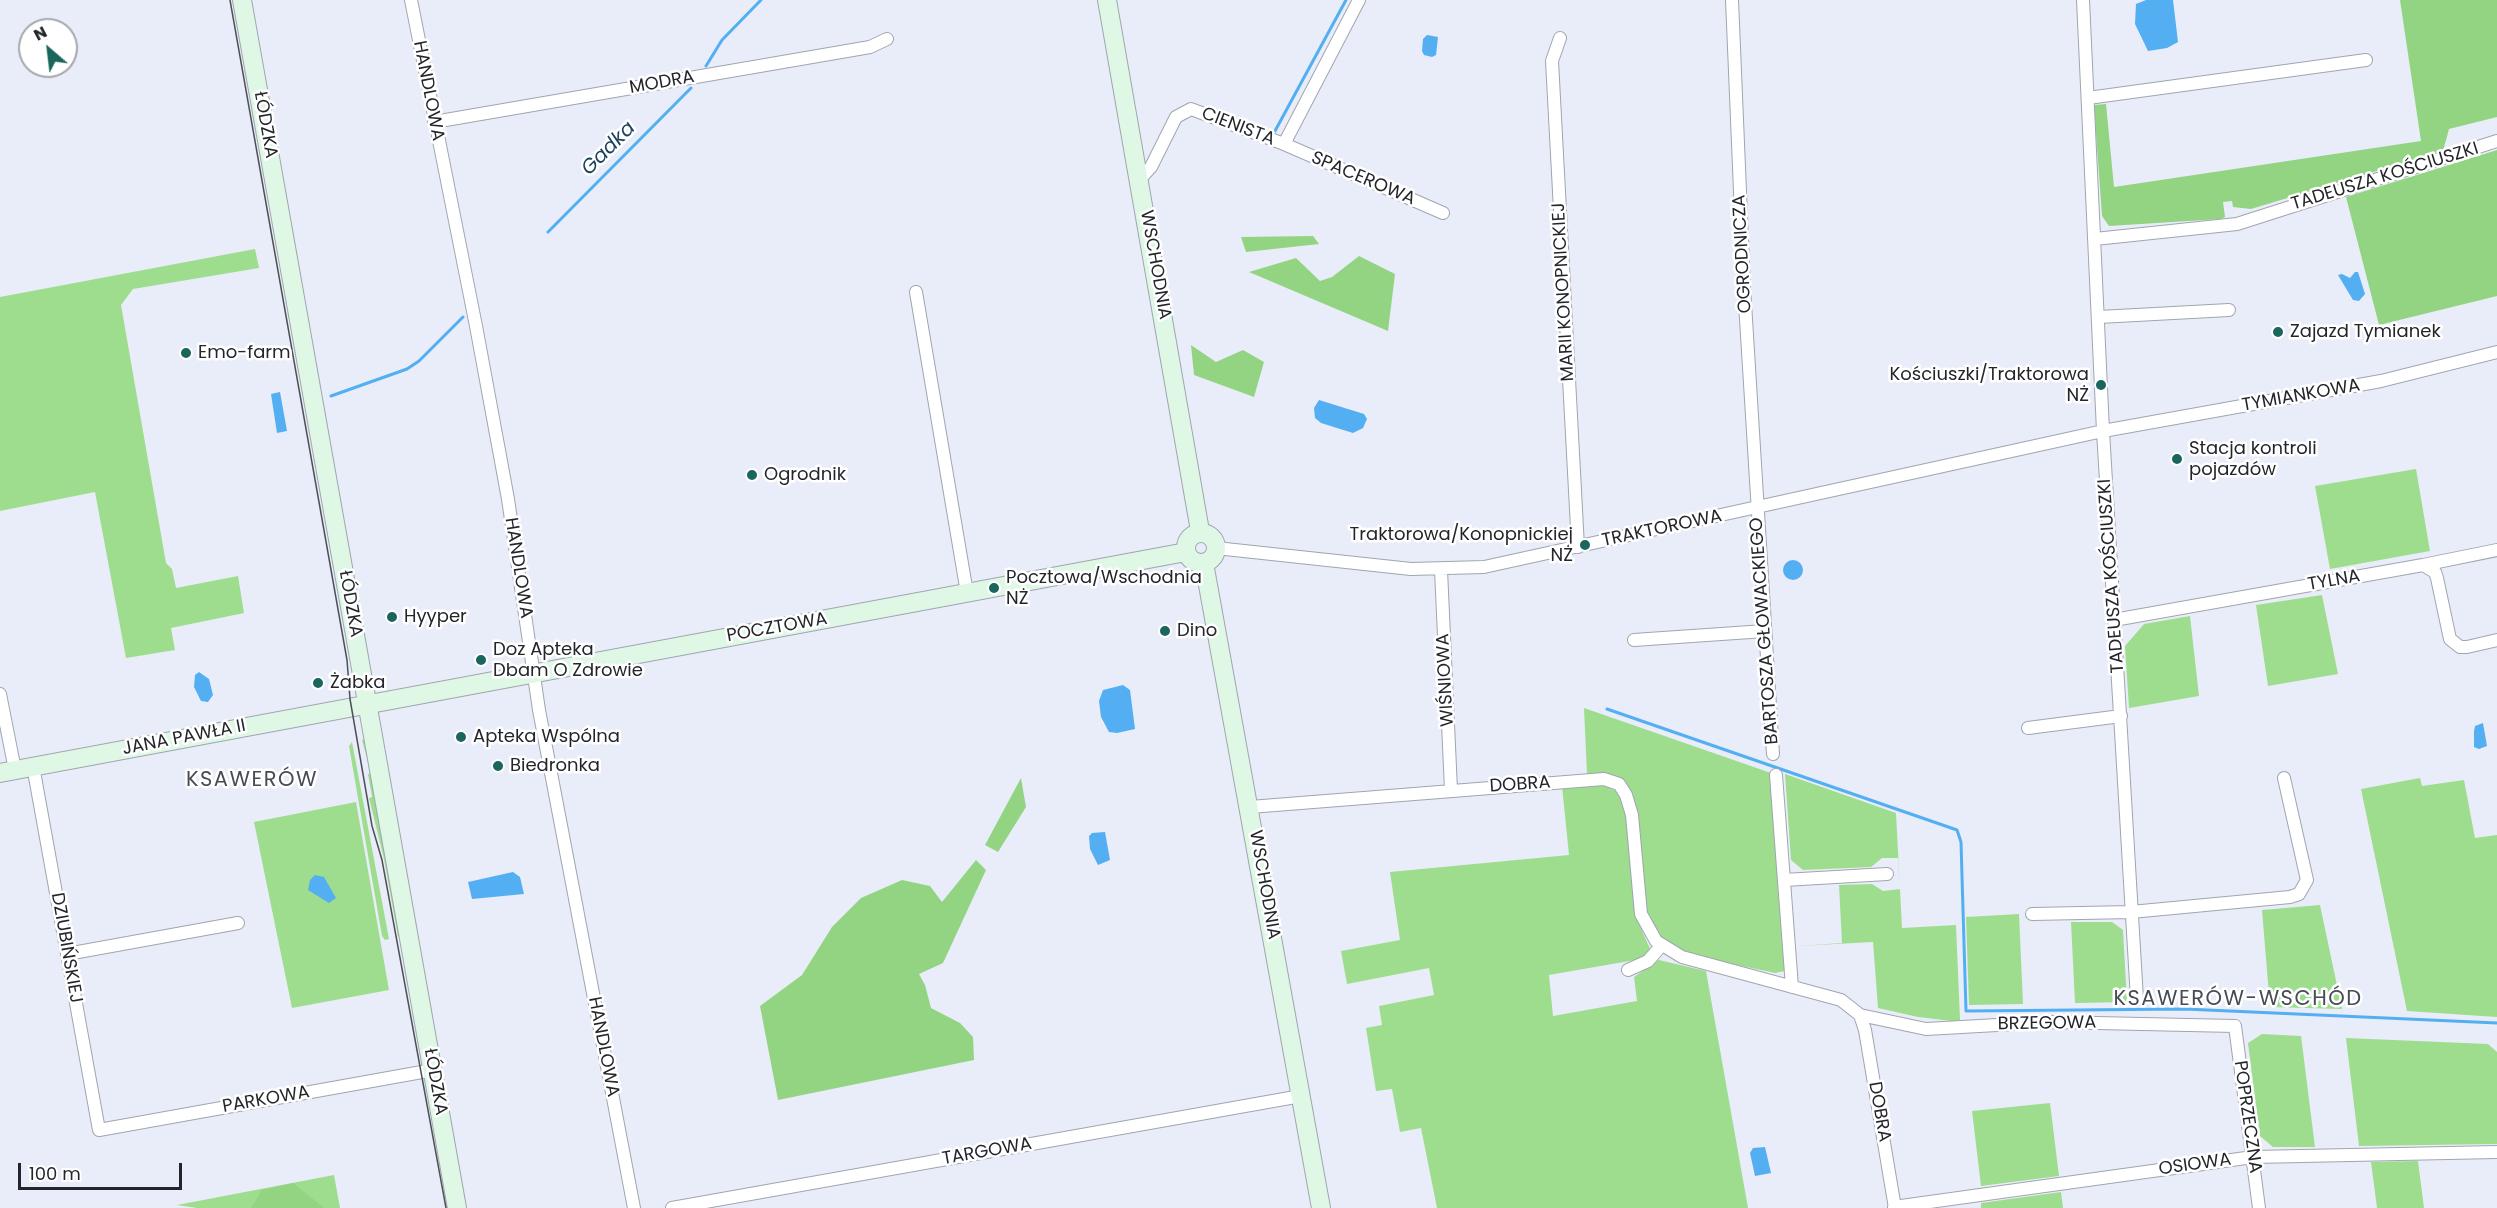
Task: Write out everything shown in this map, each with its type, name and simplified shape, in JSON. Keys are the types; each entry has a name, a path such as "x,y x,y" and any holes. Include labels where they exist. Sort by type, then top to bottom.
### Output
{"street":[{"name":"ŁÓDZKA","path":"242,0 369,703 457,1208"},
{"name":"HANDLOWA","path":"411,0 483,361 508,499 533,672 634,1208"},
{"name":"WSCHODNIA","path":"1107,0 1200,531"},
{"name":"CIENISTA","path":"1140,179 1151,167 1176,117 1186,110 1197,110 1284,144 1359,0"},
{"name":"OGRODNICZA","path":"1732,0 1757,508"},
{"name":"TADEUSZA KOŚCIUSZKI","path":"2083,0 2103,431 2137,999"},
{"name":"MARII KONOPNICKIEJ","path":"1560,38 1552,61 1578,547"},
{"name":"MODRA","path":"434,122 870,47 887,39"},
{"path":"2088,98 2367,60"},
{"name":"TADEUSZA KOŚCIUSZKI","path":"2095,239 2236,224 2497,141"},
{"name":"SPACEROWA","path":"1284,144 1443,213"},
{"path":"915,292 967,593"},
{"path":"2098,317 2229,310"},
{"name":"TYMIANKOWA","path":"2103,431 2298,398 2381,381 2497,352"},
{"name":"TRAKTOROWA","path":"1216,548 1410,569 1441,570 1492,565 2103,431"},
{"name":"BARTOSZA GŁOWACKIEGO","path":"1757,508 1773,754"},
{"path":"1200,531 1211,536 1216,548 1212,558 1204,563 1193,561 1186,552 1188,539 1200,531"},
{"name":"TYLNA","path":"2114,620 2497,550"},
{"name":"POCZTOWA","path":"369,703 1186,552"},
{"name":"WSCHODNIA","path":"1204,563 1321,1208"},
{"path":"2423,565 2435,572 2450,639 2460,646 2468,647 2497,640"},
{"name":"WIŚNIOWA","path":"1441,570 1451,790"},
{"path":"1634,640 1765,631"},
{"path":"0,694 7,771"},
{"name":"JANA PAWŁA II","path":"7,771 369,703"},
{"path":"2028,728 2121,716"},
{"name":"DZIUBIŃSKIEJ","path":"33,766 99,1130"},
{"path":"1776,775 1792,987"},
{"path":"2032,914 2131,912 2290,897 2299,894 2307,880 2284,778"},
{"name":"DOBRA","path":"1250,807 1604,779 1619,784 1626,795 1632,815 1641,914 1650,934 1661,946"},
{"path":"1784,880 1887,874"},
{"path":"67,954 238,923"},
{"path":"1628,970 1648,962 1661,946 1682,957 1841,1000 1860,1015"},
{"name":"DOBRA","path":"1860,1015 1865,1030 1895,1207"},
{"name":"BRZEGOWA","path":"1860,1015 1926,1029 2050,1022 2235,1026"},
{"name":"POPRZECZNA","path":"2235,1026 2259,1208"},
{"name":"PARKOWA","path":"99,1130 433,1070"},
{"name":"TARGOWA","path":"672,1208 1301,1096"},
{"name":"OSIOWA","path":"1895,1207 2253,1157 2497,1152"}],"green space":[{"path":"2400,0 2497,0 2497,117 2449,129 2443,151 2251,209 2233,207 2232,201 2223,202 2225,217 2221,219 2109,226 2102,216 2094,105 2106,104 2114,187 2421,141"},
{"path":"2497,150 2497,296 2379,325 2346,197"},
{"path":"1313,236 1319,244 1246,252 1241,237"},
{"path":"255,249 259,268 133,289 121,305 166,563 172,569 176,588 238,576 244,613 171,628 175,650 126,658 95,492 0,511 0,297"},
{"path":"1359,256 1395,274 1388,331 1249,272 1296,258 1320,281 1332,277"},
{"path":"1191,345 1216,362 1243,350 1264,362 1254,397 1194,375"},
{"path":"2416,469 2430,551 2330,569 2315,486"},
{"path":"2322,595 2338,674 2268,686 2256,605"},
{"path":"2190,616 2199,696 2129,708 2125,646 2144,624"},
{"path":"1584,708 1771,773 1785,971 1775,973 1690,955 1661,942 1649,921 1646,908 1629,789 1587,774"},
{"path":"367,739 402,937 398,937 384,859 369,798 372,797 368,774 371,773 362,740"},
{"path":"352,742 389,939 385,940 382,936 349,746"},
{"path":"1785,774 1896,813 1900,886 1898,858 1882,858 1871,867 1803,870 1791,860"},
{"path":"1021,778 1026,807 998,852 985,845"},
{"path":"2420,778 2422,786 2464,780 2475,838 2497,835 2497,1017 2407,1011 2361,789"},
{"path":"1602,785 1616,791 1626,808 1636,917 1651,951 1641,959 1549,975 1553,1016 1637,1001 1634,977 1659,960 1706,971 1748,1208 1437,1208 1421,1128 1400,1132 1392,1089 1376,1091 1366,1028 1382,1025 1379,1006 1434,995 1429,968 1347,984 1341,951 1400,940 1390,872 1569,855 1562,786"},
{"path":"356,802 389,990 292,1008 254,822"},
{"path":"976,860 986,870 943,963 919,974 925,985 931,1008 960,1023 973,1037 974,1060 778,1100 760,1006 802,975 832,927 861,898 902,880 930,886 942,902"},
{"path":"1872,884 1883,891 1900,889 1902,928 1956,925 1960,1020 1918,1017 1878,1008 1873,942 1798,946 1842,943 1839,885"},
{"path":"2320,905 2342,1009 2270,1007 2262,910"},
{"path":"2019,914 2023,1004 1969,1005 1966,917"},
{"path":"2071,922 2112,922 2123,930 2127,1002 2075,1003"},
{"path":"2262,1034 2301,1036 2315,1147 2273,1147 2260,1136 2248,1043"},
{"path":"2346,1038 2488,1044 2497,1052 2497,1144 2359,1146"},
{"path":"2050,1103 2059,1176 1981,1186 1972,1111"},
{"path":"2418,1161 2424,1208 2377,1208 2371,1162"},
{"path":"334,1175 340,1208 197,1208 177,1205"},
{"path":"293,1183 324,1208 251,1208 262,1190"},
{"path":"2061,1192 2063,1208 1981,1208 1981,1203"}],"water":[{"path":"2146,0 2173,0 2178,42 2167,48 2148,51 2135,24 2136,4"},
{"path":"1427,35 1438,37 1436,55 1432,57 1424,55 1422,51 1423,39"},
{"path":"2358,272 2365,294 2359,301 2353,300 2338,275 2342,274 2350,278"},
{"path":"280,392 287,431 277,433 271,394"},
{"path":"1319,400 1364,414 1367,419 1363,428 1353,433 1321,423 1315,418 1314,408"},
{"path":"1793,560 1800,563 1803,570 1800,577 1793,580 1786,577 1783,570 1786,563"},
{"path":"199,672 209,679 213,695 208,702 201,701 194,687 195,675"},
{"path":"1123,685 1130,690 1135,729 1117,733 1109,732 1101,717 1099,701 1103,690"},
{"path":"2483,723 2487,746 2479,749 2474,747 2474,731 2475,726"},
{"path":"1105,832 1110,860 1098,865 1090,849 1089,836 1092,833"},
{"path":"513,872 520,877 524,894 472,899 468,882"},
{"path":"315,875 324,877 336,898 329,903 308,890 310,880"},
{"path":"1765,1147 1771,1173 1755,1176 1750,1153 1753,1148"}],"waterway":[{"name":"Gadka","path":"706,66 722,40 761,0"},
{"path":"1275,131 1346,0"},
{"name":"Gadka","path":"548,232 691,88"},
{"name":"Gadka","path":"331,396 407,369 419,361 463,317"},
{"path":"1607,709 1957,830 1961,842 1966,1011 2185,1009 2497,1023"}],"tram line":[{"path":"230,0 347,660 350,699 372,826 382,860 446,1208"}],"place":[{"name":"Zajazd Tymianek","path":"2278,332"},
{"name":"Emo-farm","path":"186,353"},
{"name":"Kościuszki/Traktorowa NŻ","path":"2101,385"},
{"name":"Stacja kontroli pojazdów","path":"2177,459"},
{"name":"Ogrodnik","path":"752,475"},
{"name":"Traktorowa/Konopnickiej NŻ","path":"1585,545"},
{"name":"Pocztowa/Wschodnia NŻ","path":"994,588"},
{"name":"Hyyper","path":"392,617"},
{"name":"Dino","path":"1165,631"},
{"name":"Doz Apteka Dbam O Zdrowie","path":"481,660"},
{"name":"Żabka","path":"318,683"},
{"name":"Apteka Wspólna","path":"461,737"},
{"name":"Biedronka","path":"498,766"}],"district":[{"name":"KSAWERÓW","path":"252,781"},
{"name":"KSAWERÓW-WSCHÓD","path":"2238,1000"}]}
